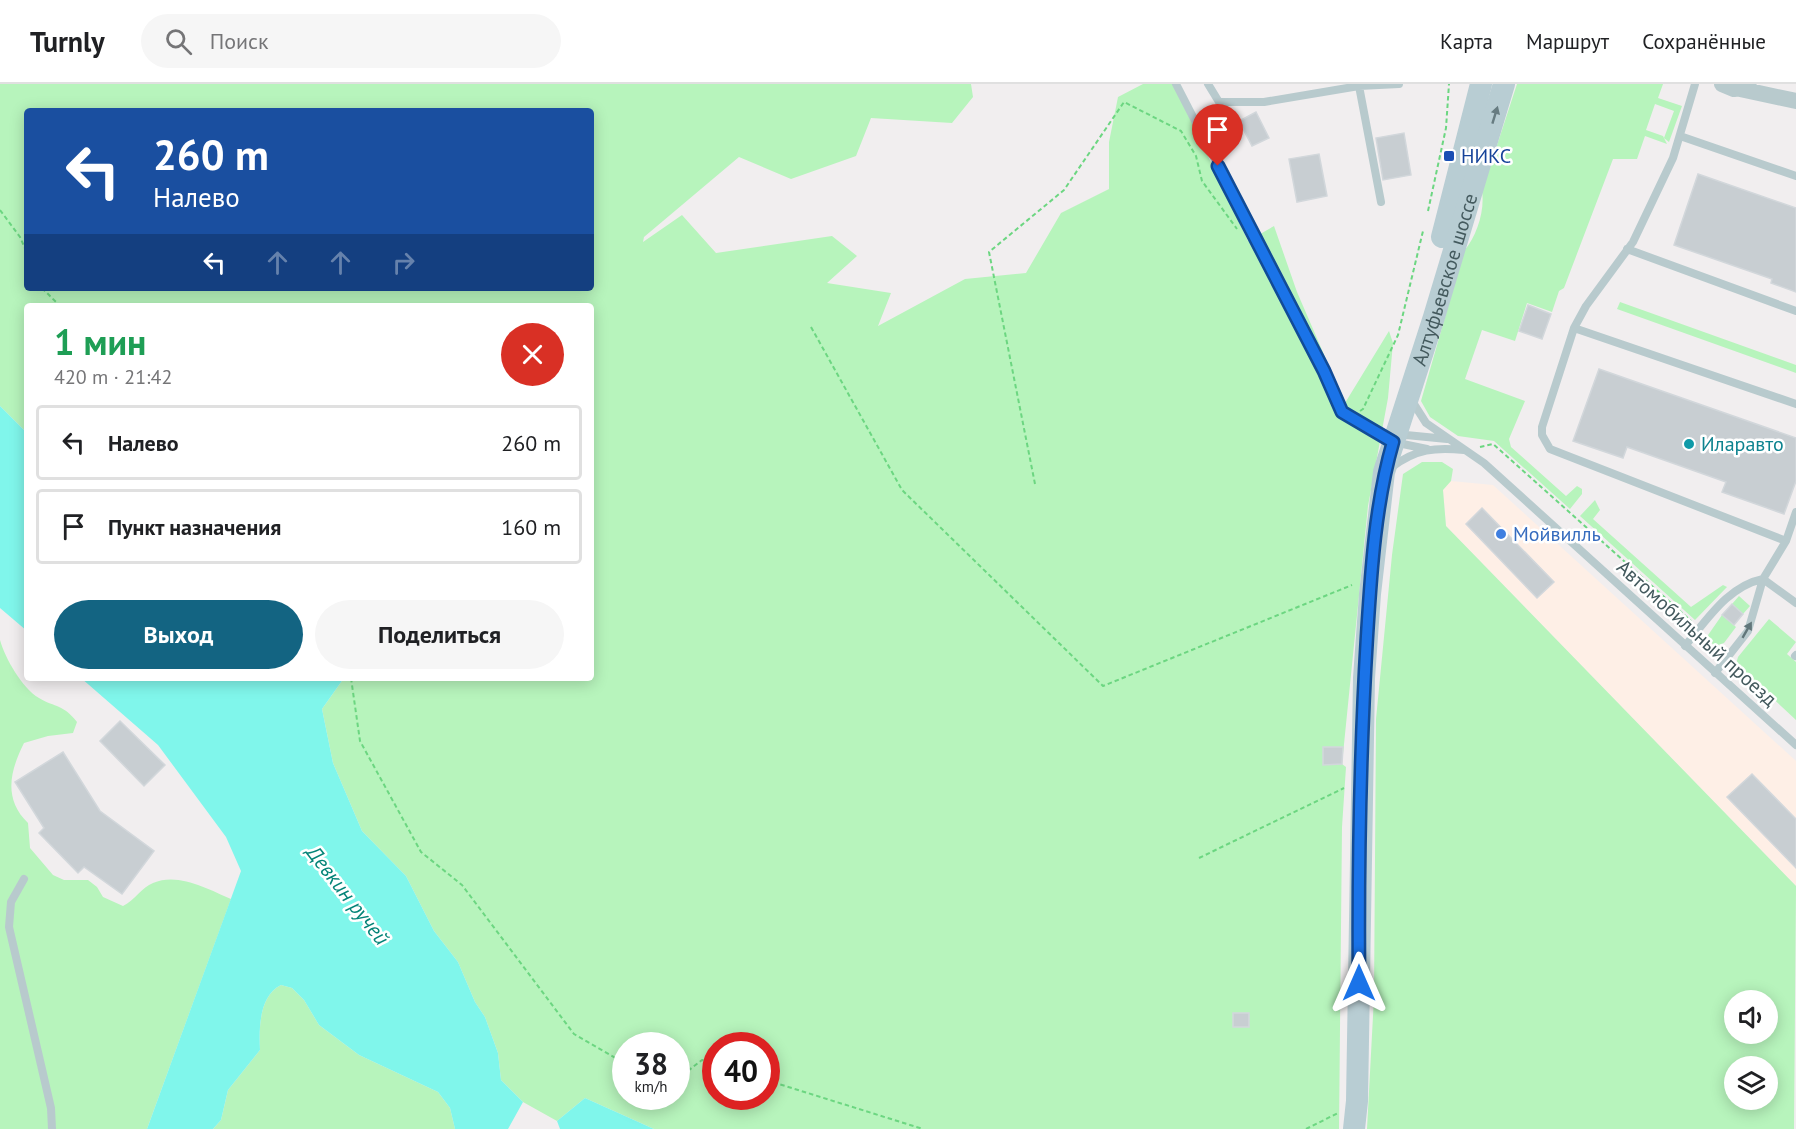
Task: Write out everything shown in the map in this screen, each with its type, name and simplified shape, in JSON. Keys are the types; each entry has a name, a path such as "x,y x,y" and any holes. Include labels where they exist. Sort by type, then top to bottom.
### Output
{"street":[{"name":"Алтуфьевское шоссе","path":"1393,442 1392,416 1397,391 1451,206 1481,84"},
{"name":"Алтуфьевское шоссе","path":"1354,1129 1359,1007 1361,760 1372,578 1384,472 1410,395 1504,84"},
{"path":"1722,84 1747,87 1795,101"},
{"path":"1779,84 1795,101"}],"lane":[{"path":"1176,84 1324,371 1342,412 1393,442 1426,448 1467,450"},
{"path":"1208,84 1219,102 1264,102 1347,86 1399,84"},
{"path":"1470,84 1481,84"},
{"path":"1695,84 1673,158 1627,249 1586,306 1574,328 1542,427 1542,435 1550,449 1786,541"},
{"path":"1359,86 1381,202"},
{"path":"1680,136 1796,176"},
{"path":"1627,249 1796,311"},
{"path":"1574,328 1796,404"},
{"name":"Автомобильный проезд","path":"1410,395 1416,410 1426,423 1467,450 1559,529 1796,745"},
{"path":"1393,442 1406,435 1452,440"},
{"path":"1384,472 1407,456 1426,448"},
{"path":"1715,673 1748,631 1763,579 1786,541 1796,512"},
{"path":"1685,646 1734,591 1747,582 1763,579 1796,603"},
{"path":"24,879 11,902 9,927 51,1108 52,1129"}],"path":[{"path":"1348,416 1363,409 1398,334 1446,128 1449,84"},
{"path":"1035,484 989,252 1064,190 1124,102 1181,131 1196,156 1202,181 1240,234"},
{"path":"0,210 20,237 24,247"},
{"path":"45,291 57,303"},
{"path":"811,327 902,490 1103,686 1372,578"},
{"path":"1467,450 1493,444 1699,629"},
{"path":"351,681 360,741 422,852 462,885 574,1035 612,1056"},
{"path":"1199,858 1344,788"},
{"path":"690,1069 702,1059"},
{"path":"780,1084 923,1129"},
{"path":"1306,1129 1338,1113"}],"shaded area":[{"path":"1451,481 1493,485 1796,761 1796,886 1446,526 1443,490"}],"green space":[{"path":"0,84 971,84 973,97 952,123 871,118 856,156 791,179 739,157 644,237 643,242 682,215 716,253 832,236 857,256 827,283 891,293 878,326 965,279 1026,273 1061,213 1109,189 1109,142 1118,97 1143,84 1174,84 1248,241 1274,226 1297,292 1345,403 1389,331 1393,343 1388,398 1368,506 1342,764 1346,767 1342,827 1339,1129 654,1129 585,1098 557,1121 523,1102 501,1080 498,1053 485,1017 475,1002 458,962 434,931 406,876 362,831 333,763 322,709 342,681 594,681 594,303 24,303 24,430 0,406"},
{"path":"1517,84 1663,84 1658,98 1682,106 1669,142 1664,138 1667,144 1645,136 1637,159 1613,159 1564,288 1559,291 1552,312 1527,303 1515,341 1482,330 1465,379 1525,401 1509,439 1511,447 1566,496 1577,486 1582,489 1582,494 1570,509 1494,441 1458,436 1430,417 1421,401 1464,251 1473,238 1479,222 1482,191","holes":["1655,104 1674,111 1664,138 1646,130"]},
{"path":"1620,302 1796,365 1796,373 1617,309"},
{"path":"1422,462 1442,462 1453,469 1451,481 1443,490 1446,526 1796,886 1794,1129 1367,1129 1374,997 1376,719 1392,555 1403,474"},
{"path":"1595,500 1600,510 1593,519 1691,607 1723,585 1727,587 1695,620 1580,516"},
{"path":"1739,596 1750,606 1743,614 1732,604"},
{"path":"1722,615 1736,627 1724,643 1715,646 1706,638"},
{"path":"1769,619 1796,642 1787,654 1796,662 1796,720 1736,664 1738,657"},
{"path":"0,640 10,664 26,687 39,698 63,709 77,722 73,733 48,736 24,743 15,764 11,784 15,804 28,823 30,848 53,875 64,880 88,880 97,887 103,897 123,906 149,885 172,879 193,883 231,899 147,1129 0,1129"},
{"path":"281,985 292,988 304,1000 319,1025 359,1055 438,1092 450,1108 455,1129 213,1129 221,1120 228,1090 260,1050 260,1023 264,1005 268,997"}],"water":[{"path":"0,406 24,430 24,628 0,608"},
{"name":"Девкин ручей","path":"84,681 342,681 322,709 333,763 362,831 406,876 434,931 458,962 475,1002 485,1017 498,1053 501,1080 523,1102 508,1129 455,1129 450,1108 438,1092 359,1055 319,1025 304,1000 292,988 281,985 268,997 264,1005 260,1023 260,1050 228,1090 221,1120 213,1129 147,1129 241,871 226,837 158,745"},
{"path":"585,1098 654,1129 560,1129 557,1121"}],"building":[{"path":"1256,112 1269,138 1252,146 1239,121"},
{"path":"1404,133 1411,175 1383,180 1376,138"},
{"path":"1319,154 1327,196 1297,202 1289,159"},
{"path":"1698,174 1796,208 1796,292 1771,283 1772,279 1674,245"},
{"path":"1528,305 1551,314 1542,339 1519,331"},
{"name":"Иларавто","path":"1599,369 1796,438 1796,481 1784,514 1722,492 1726,482 1627,447 1623,458 1573,441"},
{"path":"1482,508 1554,582 1537,598 1466,524"},
{"path":"1732,604 1743,614 1734,625 1722,615"},
{"path":"120,721 165,765 144,786 100,741"},
{"path":"1323,747 1343,747 1342,764 1323,765"},
{"path":"63,752 100,811 154,851 122,894 84,867 78,873 39,833 44,828 15,782"},
{"path":"1752,774 1796,819 1796,868 1727,797"},
{"path":"1233,1013 1249,1013 1249,1027 1233,1027"}],"place":[{"name":"НИКС","path":"1449,156"},
{"name":"Иларавто","path":"1689,444"},
{"name":"Мойвилль","path":"1501,534"}],"route":[{"path":"1218,166 1324,371 1342,412 1393,442 1384,472 1370,594 1364,678 1358,911 1359,983"}]}
